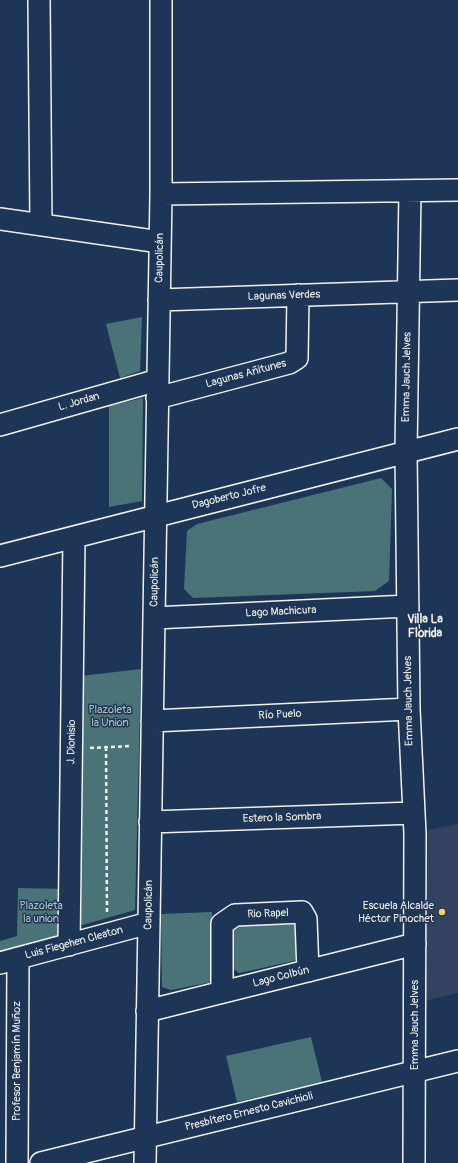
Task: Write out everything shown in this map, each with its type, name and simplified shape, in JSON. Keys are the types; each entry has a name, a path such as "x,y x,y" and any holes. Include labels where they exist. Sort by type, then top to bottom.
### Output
{"street":[{"path":"39,0 41,225"},
{"name":"Caupolicán","path":"145,1163 161,194 160,0"},
{"path":"161,194 458,190"},
{"name":"Emma Jauch Jelves","path":"410,191 406,452 409,709 414,813 414,1163"},
{"path":"0,219 160,242"},
{"name":"Lagunas Verdes","path":"159,300 458,290"},
{"name":"Lagunas Añitunes","path":"158,389 289,364 297,358 298,295"},
{"name":"L. Jordan","path":"0,425 158,389"},
{"name":"Dagoberto Jofre","path":"0,556 458,439"},
{"name":"J. Dionisio","path":"69,945 74,538"},
{"name":"Lago Machicura","path":"154,618 408,606"},
{"name":"Río Puelo","path":"152,721 409,709"},
{"name":"Estero la Sombra","path":"150,822 414,813"},
{"name":"Rio Rapel","path":"222,992 222,924 235,915 302,912 306,919 308,970"},
{"name":"Luis Fiegehen Cleaton","path":"9,961 149,924"},
{"name":"Lago Colbún","path":"147,1011 415,944"},
{"name":"Profesor Benjamín Muñoz","path":"9,961 17,1163"},
{"name":"Presbítero Ernesto Cavichioli","path":"40,1163 458,1061"}],"path":[{"path":"72,748 152,745"},
{"path":"106,747 107,935"}],"shaded area":[{"name":"Escuela Alcalde Héctor Pinochet","path":"458,824 458,993 425,1001 428,830"}],"green space":[{"path":"142,317 140,371 120,378 106,324"},
{"path":"143,398 142,501 109,507 109,406"},
{"path":"381,478 392,489 389,581 375,591 193,598 184,589 187,531 197,524"},
{"name":"Plazoleta la Union","path":"141,669 135,910 79,926 81,676"},
{"name":"Plazoleta la union","path":"18,888 66,889 63,938 0,955 0,941 17,936"},
{"path":"212,912 212,982 171,990 162,987 161,914"},
{"path":"292,924 298,926 298,957 294,961 239,973 231,967 231,930 239,925"},
{"path":"311,1037 322,1082 237,1102 226,1056"}],"place":[{"name":"Escuela Alcalde Héctor Pinochet","path":"442,912"}],"district":[{"name":"Villa La Florida","path":"425,627"}]}
